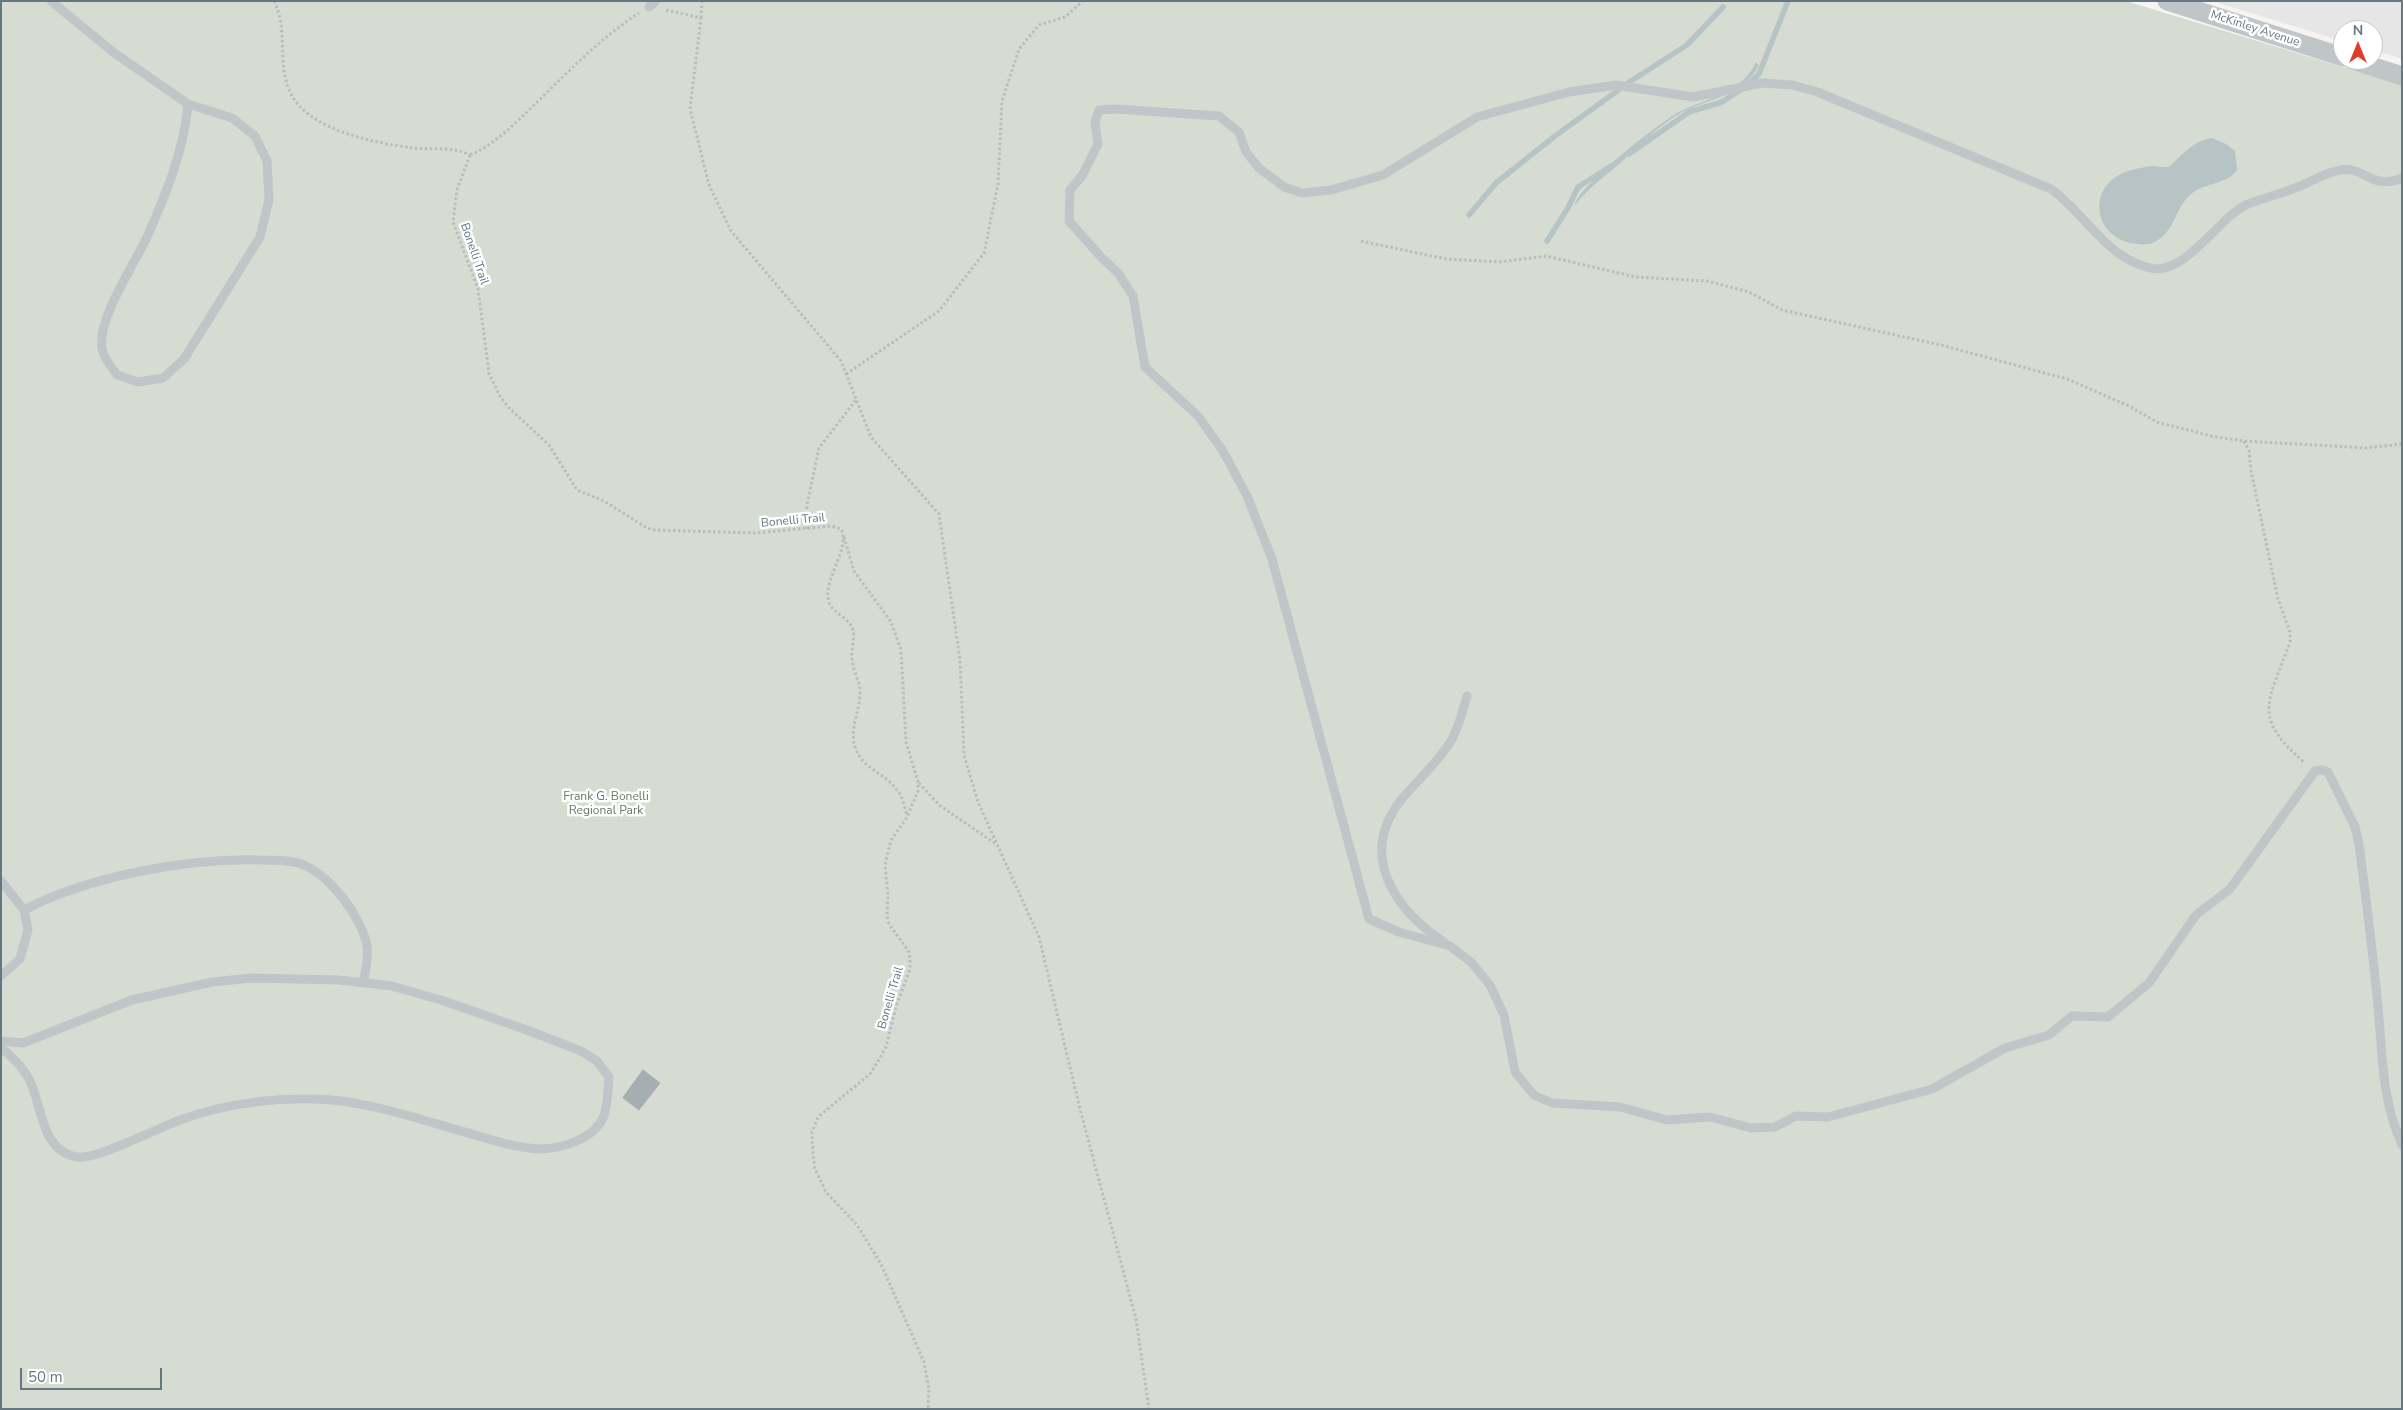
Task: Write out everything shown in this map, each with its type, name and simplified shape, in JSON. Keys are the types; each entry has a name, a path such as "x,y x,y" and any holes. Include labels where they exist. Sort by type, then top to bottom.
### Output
{"street":[{"name":"McKinley Avenue","path":"2167,1 2333,54"},
{"path":"2383,70 2402,76"}],"lane":[{"path":"51,1 113,52 188,104 232,118 255,136 267,161 268,200 260,237 184,359 163,378 138,382 117,375 102,349 104,321 146,238 178,161 186,126 188,104"},
{"path":"1450,946 1399,932 1370,919 1272,559 1247,496 1223,451 1198,416 1145,367 1133,296 1118,273 1069,221 1070,190 1082,176 1094,156 1098,144 1095,122 1099,110 1115,109 1219,116 1239,132 1246,152 1259,168 1284,187 1302,193 1331,190 1383,175 1476,117 1569,92 1616,86 1693,96 1762,83 1792,85 1815,91 2051,189 2066,200 2108,247 2128,260 2160,270 2171,266 2185,257 2237,211 2247,205 2295,189 2334,171 2343,169 2355,171 2376,181 2386,183 2402,178"},
{"path":"1467,696 1452,740 1400,801 1385,824 1382,847 1384,874 1394,895 1428,932 1471,962 1490,985 1504,1016 1515,1072 1534,1095 1552,1103 1620,1107 1667,1120 1710,1117 1752,1128 1775,1127 1796,1116 1828,1117 1932,1089 2005,1048 2049,1035 2072,1016 2108,1017 2149,983 2196,915 2230,889 2315,771 2322,770 2328,772 2355,827 2359,844 2378,1007 2384,1088 2390,1118 2402,1145"},
{"path":"24,910 47,898 79,888 193,862 234,859 277,860 306,865 341,896 362,928 369,948 364,983"},
{"path":"1,881 24,910 28,930 20,959 1,976"},
{"path":"1,1041 23,1043 132,1000 212,982 252,978 288,978 392,986 444,1001 581,1051 597,1061 609,1077 603,1118 586,1137 542,1149 510,1145 366,1104 330,1100 290,1100 220,1108 181,1120 100,1154 78,1157 60,1152 50,1142 28,1078 8,1053 1,1048"}],"path":[{"path":"274,1 281,22 282,53 288,86 297,104 310,116 328,126 368,140 414,148 457,151 470,155 496,140 628,20 652,4 701,18"},
{"path":"702,1 690,108 709,186 731,231 841,361 871,437 939,514 960,660 964,755 978,802 1039,937 1080,1109 1136,1320 1149,1409"},
{"path":"846,374 939,311 984,253 998,184 1002,101 1019,49 1039,25 1065,17 1083,1"},
{"name":"Bonelli Trail","path":"470,155 457,190 453,222 455,233 478,289 489,373 500,396 508,407 549,445 577,490 604,501 647,528 655,530 755,533 837,526 841,529 844,536"},
{"path":"1361,241 1446,259 1499,262 1546,256 1636,277 1707,281 1749,292 1782,310 1941,345 2067,379 2127,405 2157,422 2212,436 2244,441 2366,448 2402,444"},
{"path":"808,529 807,505 819,448 856,400"},
{"path":"2244,441 2249,451 2251,471 2278,599 2290,632 2290,642 2267,707 2269,721 2283,745 2315,771"},
{"path":"844,536 854,570 879,604 898,637 901,650 906,742 918,782 939,805 996,844"},
{"path":"844,536 828,598 830,606 843,616 854,631 852,665 860,690 853,729 855,747 866,765 898,791 907,815"},
{"name":"Bonelli Trail","path":"918,782 918,791 907,815 891,840 885,865 888,895 887,915 894,932 909,952 910,969 896,1007 886,1047 878,1063 870,1074 818,1117 813,1125 812,1140 815,1169 826,1192 857,1225 876,1255 894,1291 928,1375 928,1409"}],"shaded area":[{"path":"2212,1 2402,1 2402,59 2383,53 2383,20 2333,20 2333,38"},
{"path":"1756,62 1759,66 1743,84 1723,96 1679,114 1665,123 1575,205 1589,185 1638,141 1679,112 1733,88 1750,72"},
{"path":"2212,138 2226,144 2235,151 2237,170 2232,175 2220,182 2200,188 2188,197 2180,207 2168,231 2153,243 2137,244 2112,234 2104,224 2100,213 2103,191 2111,181 2123,173 2138,168 2168,167 2193,146"}],"green space":[{"name":"Frank G. Bonelli Regional Park","path":"1,1 2126,1 2333,64 2333,70 2353,70 2402,85 2402,1409 1,1409"}],"building":[{"path":"643,1069 661,1083 639,1111 622,1098"}],"waterway":[{"path":"1629,154 1689,112 1722,102 1745,87 1759,74 1788,1"},
{"path":"1469,215 1496,183 1555,136 1631,81 1687,45 1723,7"},
{"path":"1547,241 1568,208 1578,187 1611,166"}]}
